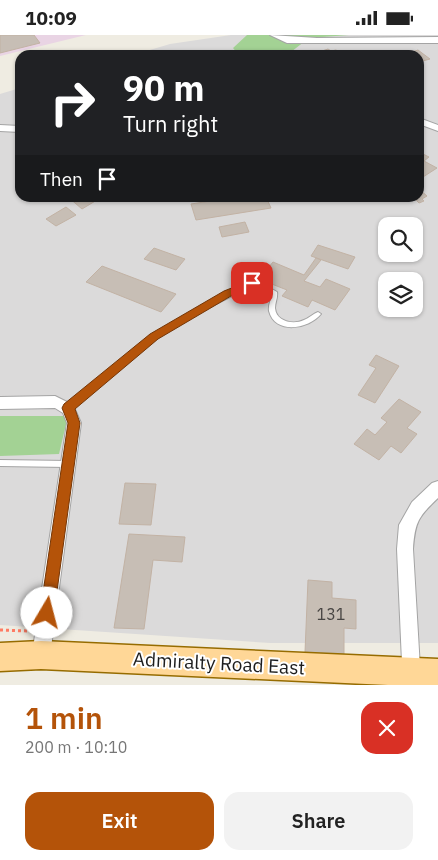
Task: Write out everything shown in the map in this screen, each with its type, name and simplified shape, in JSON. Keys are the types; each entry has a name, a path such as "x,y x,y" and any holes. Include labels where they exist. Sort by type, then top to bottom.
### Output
{"main road":[{"name":"Admiralty Road East","path":"0,657 41,655 420,677"}],"street":[{"path":"274,35 287,40 348,45 438,40"},
{"path":"424,123 438,128"},
{"path":"0,128 15,129"},
{"path":"0,403 55,402 68,408 73,415 74,423 41,655"},
{"path":"420,677 405,549 407,525 418,507 438,487"}],"lane":[{"path":"68,408 154,337 202,307 249,284 263,287 275,294 272,309 276,317 288,323 293,325 306,323 318,314"},
{"path":"0,463 68,464"}],"shaded area":[{"path":"0,35 86,35 25,50 15,50 15,52 0,56"},
{"path":"231,35 438,35 438,643 270,643 0,625 0,94 15,90 15,202 424,202 424,50 150,50 170,44"}],"green space":[{"path":"247,35 349,35 309,38 293,50 235,50 233,48"},
{"path":"0,416 68,416 59,454 0,456"}],"building":[{"path":"0,35 34,35 40,43 0,53"},
{"path":"424,54 430,59 424,61"},
{"path":"424,154 429,157 424,161"},
{"path":"424,161 437,168 424,176"},
{"path":"74,202 94,202 82,209"},
{"path":"204,202 268,202 271,208 196,220 191,204"},
{"path":"66,207 76,215 56,226 46,219"},
{"path":"245,222 249,232 222,237 219,227"},
{"path":"318,245 355,257 348,269 311,256"},
{"path":"154,248 185,259 176,270 144,259"},
{"path":"316,258 321,260 304,281 320,287 326,279 350,289 335,310 312,300 308,307 282,296 287,290 259,279 273,262 304,275"},
{"path":"102,266 176,294 161,312 86,282"},
{"path":"376,355 399,366 375,403 358,395 376,368 369,365"},
{"path":"399,399 421,412 407,428 417,434 401,453 391,446 379,460 354,444 367,429 375,435 387,422 381,418"},
{"path":"125,483 156,484 151,525 119,524"},
{"path":"129,534 185,537 182,562 153,560 144,629 114,628"},
{"path":"308,580 332,582 332,598 356,600 356,629 344,628 344,656 305,652"}],"route":[{"path":"47,613 74,423 73,415 68,408 154,337 202,307 252,283"}]}
